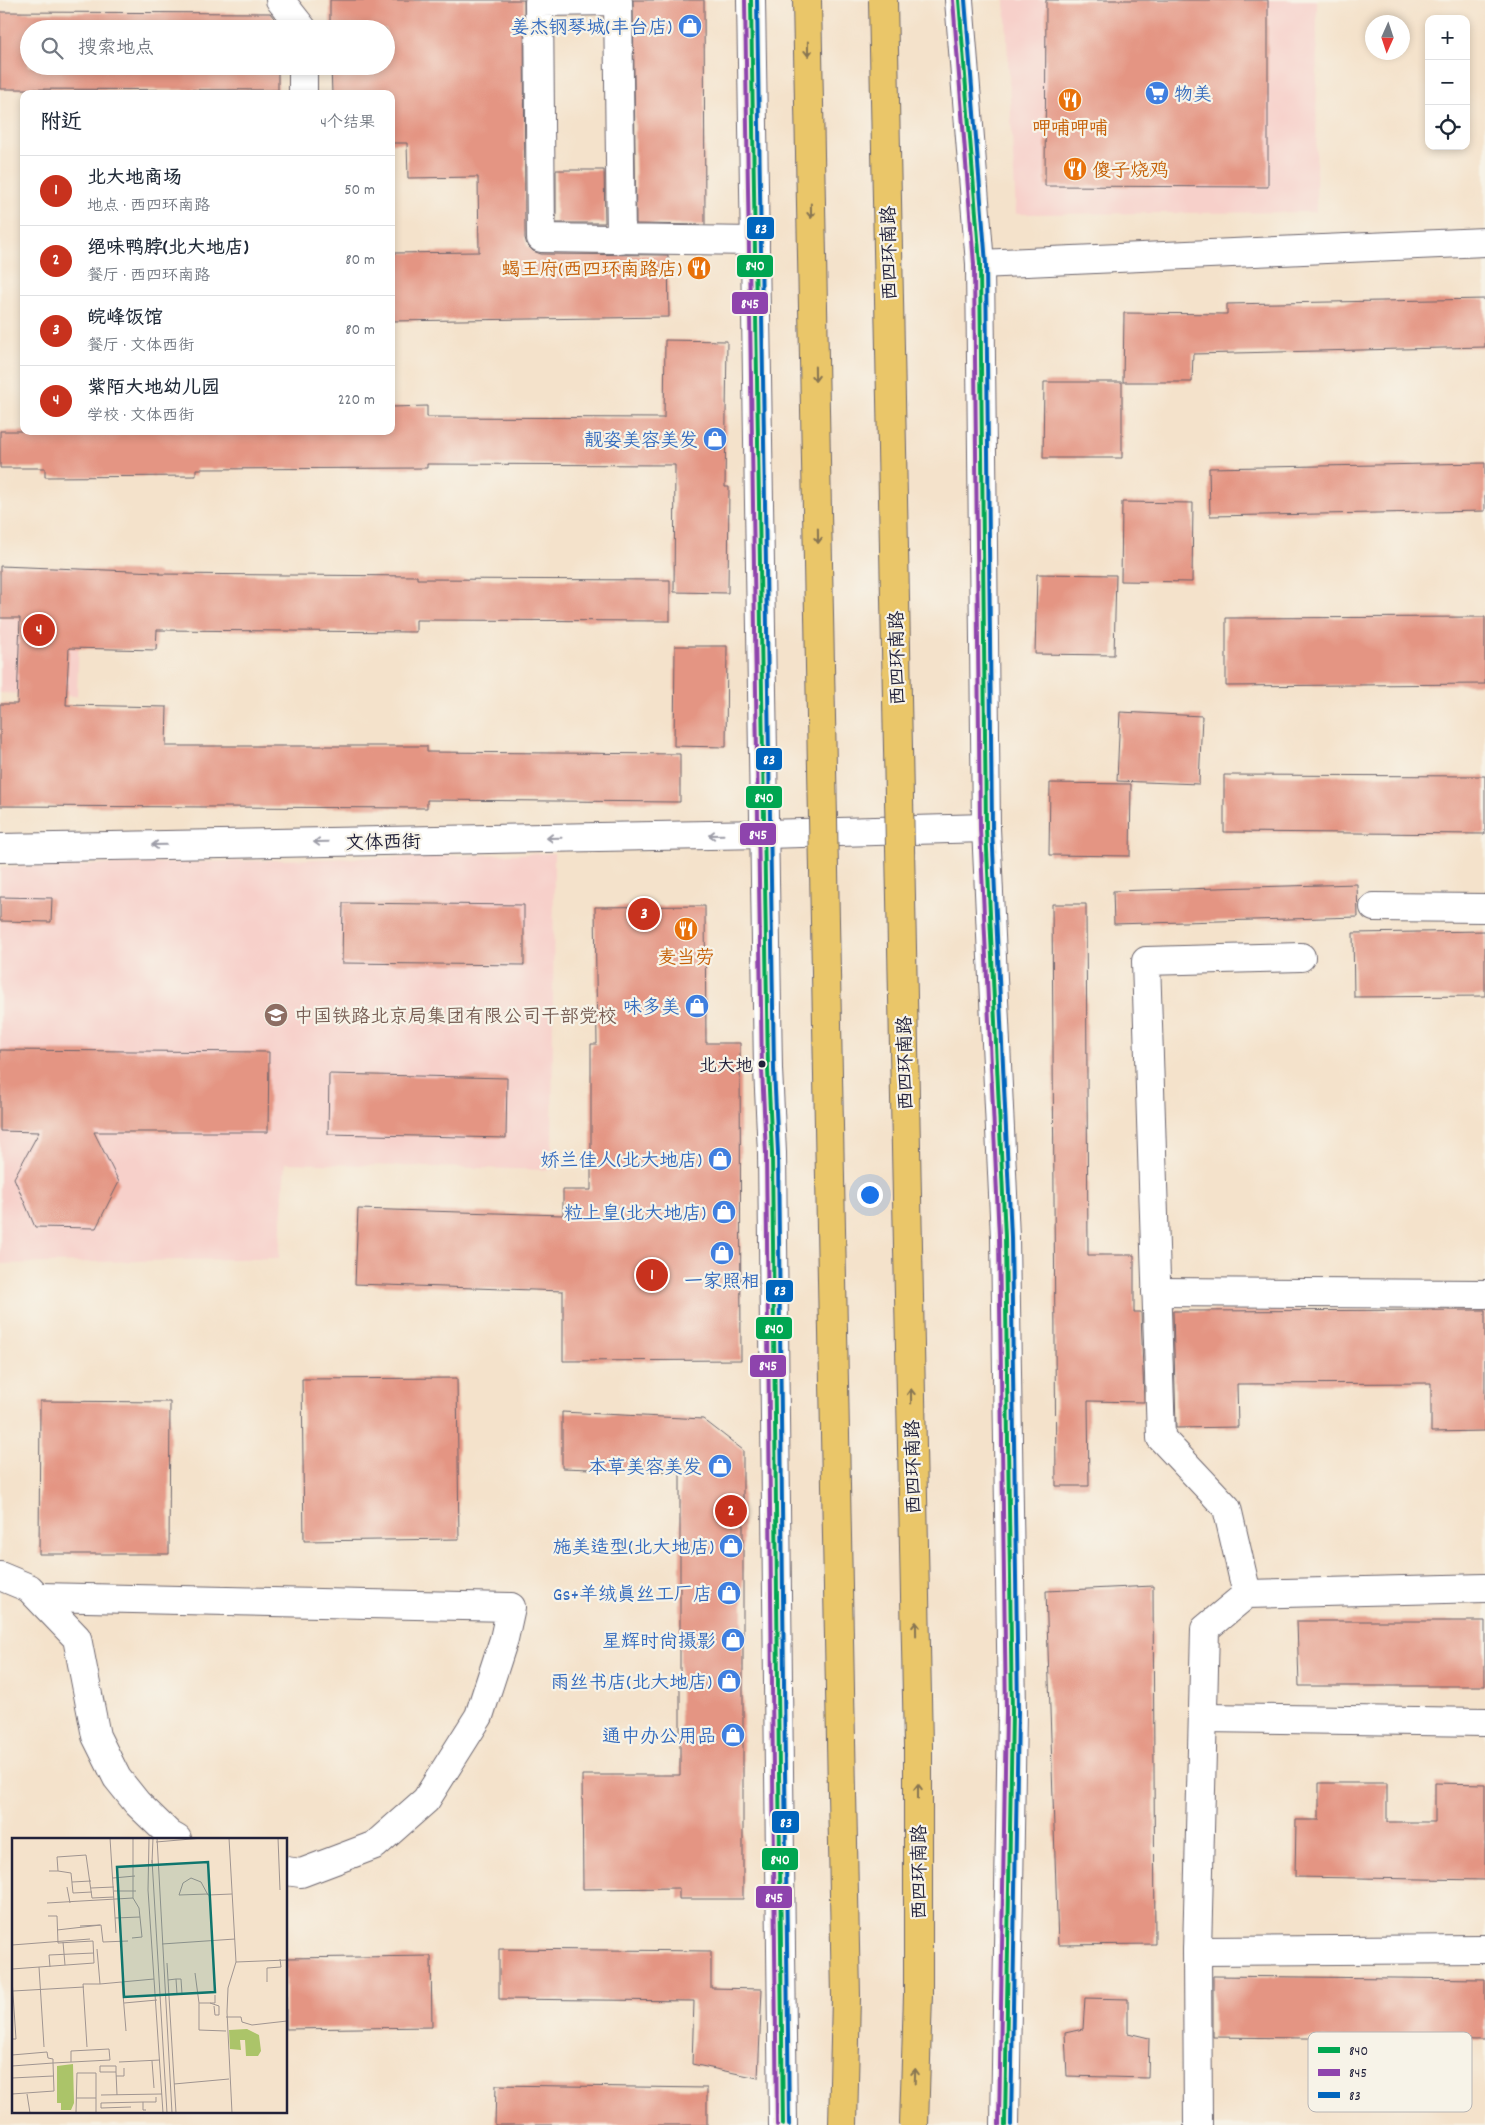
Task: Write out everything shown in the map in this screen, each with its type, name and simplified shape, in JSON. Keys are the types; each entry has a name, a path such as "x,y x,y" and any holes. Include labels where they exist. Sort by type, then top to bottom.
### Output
{"highway":[{"path":"807,0 846,1977 843,2125"},
{"name":"西四环南路","path":"884,0 918,1746 918,1995 914,2125"}],"street":[{"path":"280,0 296,20"},
{"path":"751,0 768,1069 772,1153 783,2125"},
{"path":"959,0 980,264 986,828 1004,1237 1012,1702 1005,2125"},
{"path":"621,240 618,1 539,2 541,238 621,240 755,241"},
{"path":"303,75 303,90"},
{"path":"980,264 1485,242"},
{"name":"文体西街","path":"0,848 765,834 986,828"},
{"path":"1374,907 1485,908"},
{"path":"1247,1594 1227,1508 1161,1438 1146,961 1301,957"},
{"path":"1156,1292 1485,1294"},
{"path":"0,1576 30,1588 77,1638 96,1736 116,1778 138,1803 175,1838"},
{"path":"1198,2125 1197,1951 1205,1629 1247,1594 1485,1588"},
{"path":"39,1598 511,1607 504,1639 479,1716 426,1800 375,1845 302,1872 288,1871"},
{"path":"1203,1718 1485,1722"},
{"path":"1197,1951 1485,1949"}],"shaded area":[{"name":"物美","path":"1005,0 1317,0 1316,212 1016,214"},
{"path":"0,565 81,568 77,696 0,693"},
{"name":"中国铁路北京局集团有限公司干部党校","path":"554,853 552,1170 285,1163 279,1258 0,1264 0,867"}],"building":[{"path":"330,0 524,0 525,238 527,245 533,251 541,254 668,255 669,317 395,321 395,253 479,252 478,177 408,178 407,143 395,143 395,90 332,90 331,75 395,75 395,20 330,20"},
{"path":"633,0 704,0 705,225 636,224"},
{"name":"物美","path":"1046,0 1268,0 1268,187 1045,186"},
{"path":"0,12 270,13 276,20 20,20 20,75 278,75 278,90 0,89"},
{"path":"556,170 604,170 605,223 556,223"},
{"path":"1485,299 1485,347 1193,354 1192,382 1123,382 1124,313 1227,314 1227,304"},
{"path":"665,340 727,341 725,487 729,487 728,593 674,592 675,465 427,464 427,468 196,469 196,476 45,477 45,468 0,468 0,431 20,431 20,435 395,435 395,407 427,406 427,417 664,418"},
{"path":"1044,382 1122,382 1122,458 1043,458"},
{"path":"1485,463 1485,511 1210,516 1209,468"},
{"path":"1122,502 1193,503 1192,582 1121,581"},
{"path":"0,566 159,572 159,574 417,576 417,579 670,580 670,621 416,620 416,632 157,630 156,650 69,648 66,705 167,707 166,746 427,746 427,752 680,754 680,802 427,800 427,808 0,806 0,704 17,704 20,618 0,618"},
{"path":"1037,574 1116,575 1114,655 1035,654"},
{"path":"1485,617 1485,684 1226,686 1226,618"},
{"path":"675,646 727,646 726,747 674,746"},
{"path":"1120,712 1202,716 1199,784 1117,781"},
{"path":"1224,775 1485,776 1485,834 1224,832"},
{"path":"1050,783 1131,784 1130,856 1049,855"},
{"path":"1357,884 1358,917 1114,924 1113,891"},
{"path":"0,897 52,898 51,922 0,921"},
{"path":"343,903 524,905 524,965 342,963"},
{"path":"1052,904 1086,904 1088,1255 1134,1255 1134,1312 1141,1312 1144,1402 1088,1401 1089,1486 1056,1486"},
{"path":"705,906 706,1043 740,1043 741,1360 563,1361 563,1291 355,1284 358,1209 563,1215 563,1190 591,1190 591,1044 597,1044 595,907"},
{"path":"1485,931 1485,996 1354,997 1353,933"},
{"path":"0,1050 269,1052 268,1132 94,1132 119,1182 96,1228 35,1227 14,1178 39,1132 0,1131"},
{"path":"329,1074 507,1078 506,1138 328,1134"},
{"path":"1485,1310 1485,1431 1431,1432 1431,1383 1237,1384 1238,1427 1176,1428 1173,1311"},
{"path":"457,1378 459,1539 304,1541 302,1379"},
{"path":"40,1401 170,1402 169,1554 39,1554"},
{"path":"562,1412 703,1419 743,1450 743,1899 679,1899 679,1888 583,1889 582,1775 680,1775 680,1472 562,1468"},
{"path":"1153,1586 1155,1944 1058,1945 1046,1591"},
{"path":"1297,1621 1485,1621 1485,1686 1299,1686"},
{"path":"1319,1783 1387,1783 1387,1822 1435,1822 1435,1783 1485,1784 1485,1880 1295,1877 1296,1820 1319,1820"},
{"path":"499,1949 711,1951 711,1988 762,1989 758,2078 692,2064 694,2001 499,1999"},
{"path":"431,1956 432,2027 288,2029 288,1958"},
{"path":"1213,1976 1485,1979 1485,2040 1472,2040 1472,2032 1308,2032 1308,2038 1213,2037"},
{"path":"1085,1998 1128,1999 1128,2033 1149,2038 1148,2078 1067,2076 1065,2033 1083,2029"},
{"path":"496,2085 707,2088 707,2125 495,2125"}],"transit line":[{"name":"845","path":"745,0 762,1069 766,1153 777,2125"},
{"name":"840","path":"751,0 768,1069 772,1153 783,2125"},
{"name":"83","path":"757,0 774,1069 778,1153 789,2125"},
{"name":"845","path":"953,0 974,264 980,828 999,1237 1006,1712 999,2125"},
{"name":"840","path":"959,0 980,264 986,828 1005,1237 1012,1712 1005,2125"},
{"name":"83","path":"965,0 986,264 992,828 1011,1237 1018,1712 1011,2125"}],"place":[{"name":"姜杰钢琴城(丰台店)","path":"690,26"},
{"name":"物美","path":"1157,93"},
{"name":"呷哺呷哺","path":"1070,100"},
{"name":"傻子烧鸡","path":"1075,169"},
{"name":"蝎王府(西四环南路店)","path":"699,268"},
{"name":"靓姿美容美发","path":"715,439"},
{"name":"紫陌大地幼儿园","path":"39,630"},
{"name":"皖峰饭馆","path":"644,914"},
{"name":"麦当劳","path":"686,929"},
{"name":"味多美","path":"697,1006"},
{"name":"中国铁路北京局集团有限公司干部党校","path":"276,1015"},
{"name":"北大地","path":"762,1064"},
{"name":"娇兰佳人(北大地店)","path":"720,1159"},
{"name":"粒上皇(北大地店)","path":"724,1212"},
{"name":"一家照相","path":"722,1253"},
{"name":"北大地商场","path":"652,1275"},
{"name":"本草美容美发","path":"720,1466"},
{"name":"绝味鸭脖(北大地店)","path":"731,1511"},
{"name":"施美造型(北大地店)","path":"731,1546"},
{"name":"Gs+羊绒真丝工厂店","path":"729,1593"},
{"name":"星辉时尚摄影","path":"733,1640"},
{"name":"雨丝书店(北大地店)","path":"729,1681"},
{"name":"通中办公用品","path":"733,1735"}]}
